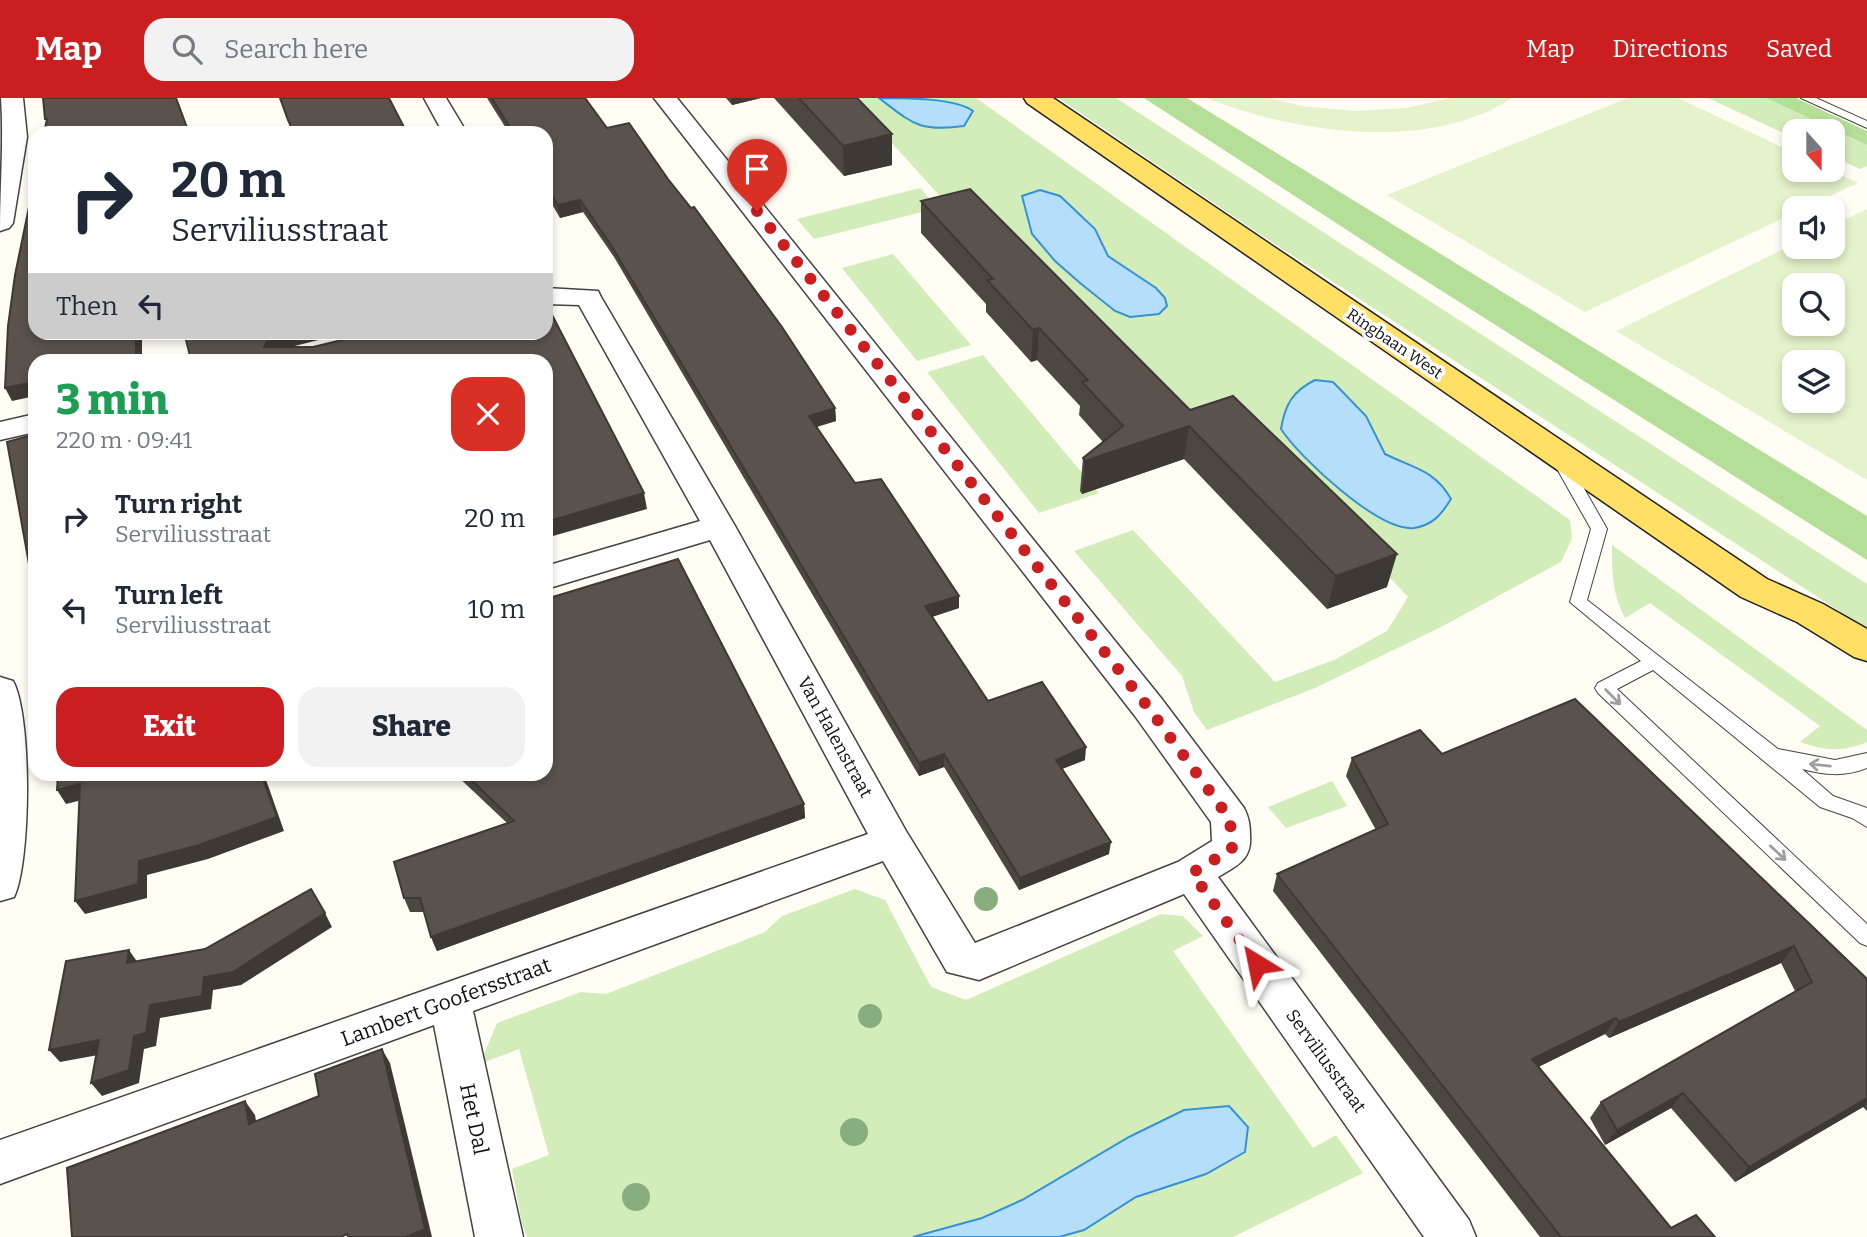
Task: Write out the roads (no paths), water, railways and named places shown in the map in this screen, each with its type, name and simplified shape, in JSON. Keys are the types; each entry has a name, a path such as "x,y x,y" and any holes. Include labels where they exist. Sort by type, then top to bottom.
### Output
{"main road":[{"name":"Ringbaan West","path":"1037,98 1754,588 1786,619 1867,675"},
{"name":"Ringbaan West","path":"1754,588 1810,613 1867,647"}],"street":[{"path":"0,223 15,137 12,98"},
{"path":"435,98 450,126"},
{"path":"665,98 1139,696 1230,819 1232,849 1192,873"},
{"name":"Van Halenstraat","path":"553,296 588,297 719,526 892,842 962,959 979,962 1192,873"},
{"path":"0,431 28,425"},
{"path":"553,576 719,526"},
{"path":"0,690 22,737 2,833 0,885"},
{"name":"Lambert Goofersstraat","path":"0,1162 892,842"},
{"name":"Serviliusstraat","path":"1192,873 1452,1237"},
{"name":"Het Dal","path":"450,1001 499,1237"}],"lane":[{"path":"1807,98 1867,125"},
{"path":"1556,452 1599,529 1578,602 1772,754 1827,802 1864,813"},
{"path":"1654,662 1604,688 1867,937"},
{"path":"1772,754 1816,766 1855,767 1867,760"}],"water":[{"path":"879,98 942,101 973,111 964,126 926,127 909,120"},
{"path":"1040,190 1060,196 1095,229 1108,256 1156,288 1165,298 1167,306 1159,314 1130,317 1115,311 1055,261 1032,234 1022,196"},
{"path":"1315,380 1333,382 1366,416 1385,454 1422,471 1445,489 1451,499 1436,518 1414,528 1399,526 1381,518 1341,491 1304,457 1281,429 1291,399"},
{"path":"1229,1106 1248,1127 1245,1152 1206,1174 1136,1197 1084,1230 1059,1237 913,1237 982,1218 1022,1200 1129,1137 1184,1110"}]}
